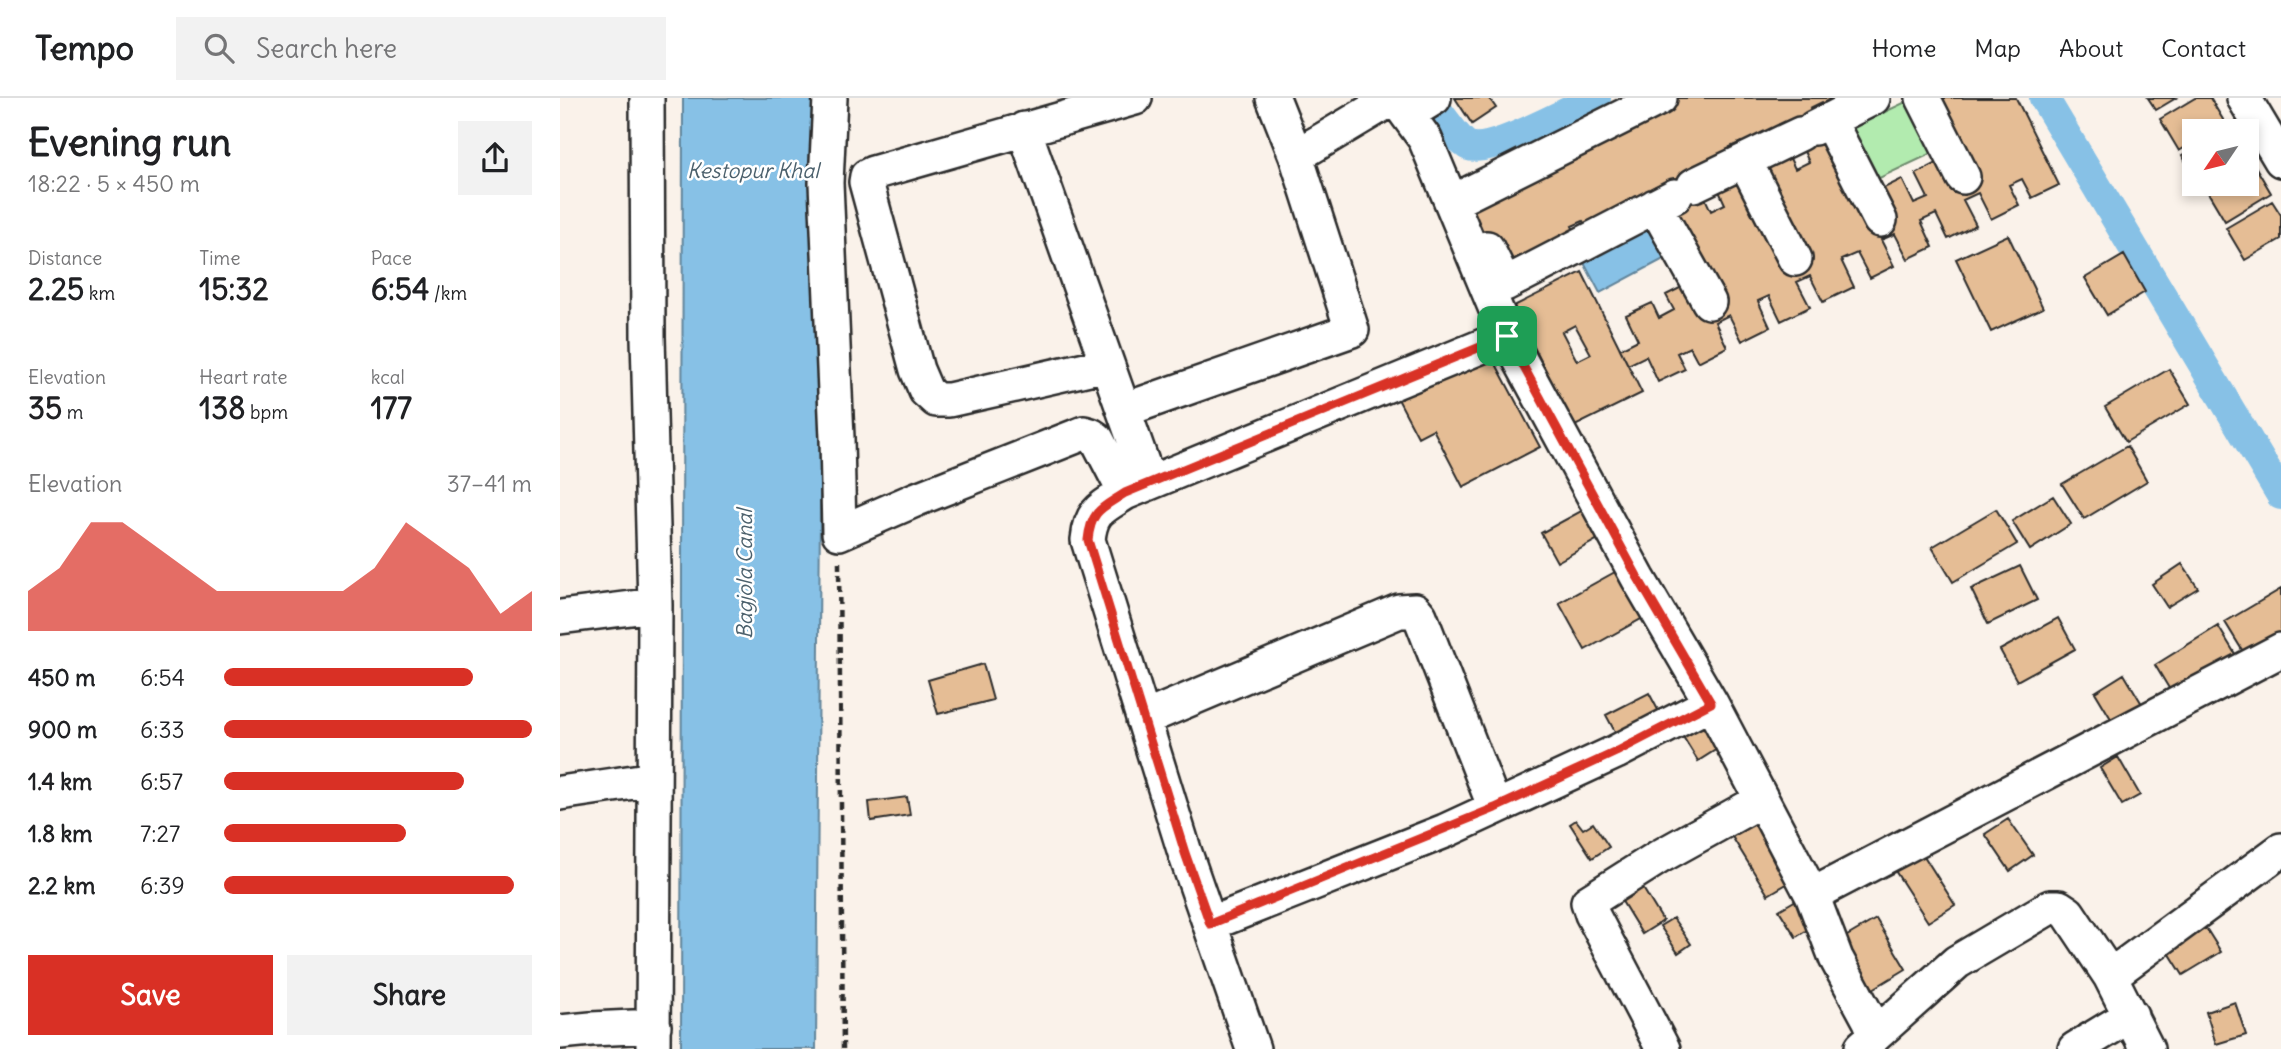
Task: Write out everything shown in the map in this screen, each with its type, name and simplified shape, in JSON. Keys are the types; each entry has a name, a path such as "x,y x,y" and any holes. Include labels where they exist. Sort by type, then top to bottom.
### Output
{"street":[{"path":"560,1032 591,1028 653,1037 655,605 648,337 647,98"},
{"path":"830,98 826,183 839,533 1084,433 1097,439 1137,488"},
{"path":"1107,364 949,400 936,400 926,391 917,370 866,182 867,176 873,173 1135,98"},
{"path":"1124,410 1352,330 1296,156 1273,98"},
{"path":"1462,197 1660,98"},
{"path":"1411,109 1462,197 1505,284 1873,98"},
{"path":"1923,98 1963,177"},
{"path":"2244,98 2281,160"},
{"path":"1296,156 1411,109"},
{"path":"1411,109 1507,336 1638,578 1711,703 1812,895 1836,958 1870,1021 1867,1041"},
{"path":"1814,127 1880,220"},
{"path":"1024,129 1124,410 1137,488"},
{"path":"1745,161 1795,259"},
{"path":"1675,196 1709,302"},
{"path":"1253,1049 1185,853 1143,719 1088,540 1090,524 1097,511 1137,488 1507,336"},
{"path":"560,617 655,605"},
{"path":"1143,719 1399,611 1415,610 1420,616 1495,808"},
{"path":"1812,895 2281,650"},
{"path":"1210,924 1495,808 1616,752 1711,703"},
{"path":"560,793 653,779"},
{"path":"1663,1049 1588,902 1658,857 1762,800"},
{"path":"2110,975 2281,850"},
{"path":"1867,1041 1957,962 2050,907 2059,907 2068,913 2110,975 2147,1049"},
{"path":"2075,1049 2131,1015"}],"path":[{"path":"839,533 844,1049"}],"green space":[{"path":"1914,98 1939,150 1873,181 1849,129"}],"water":[{"name":"Kestopur Khal","path":"683,98 823,98 816,1049 681,1049"},
{"path":"1656,223 1673,254 1600,293 1583,261"}],"building":[{"path":"1455,98 1489,98 1496,108 1472,124"},
{"path":"1674,98 1850,98 1826,111 1822,102 1810,108 1814,117 1874,193 1902,179 1914,204 1928,198 1916,174 1943,160 1931,98 2016,98 2059,185 2032,198 2022,179 2009,185 2019,205 1991,219 1978,193 1963,200 1976,225 1948,239 1936,214 1921,221 1933,247 1908,259 1895,234 1881,240 1894,266 1870,278 1857,253 1841,260 1854,287 1823,302 1810,276 1797,282 1810,307 1781,321 1769,296 1758,301 1770,327 1742,341 1729,315 1715,322 1727,347 1698,362 1690,347 1677,353 1685,369 1658,382 1646,356 1628,365 1620,349 1638,340 1626,315 1652,303 1659,318 1674,310 1666,295 1694,281 1663,183 1652,188 1656,196 1587,231 1583,221 1572,226 1577,236 1532,258 1499,264 1472,210 1542,164 1547,174 1557,168 1553,159","holes":["1741,142 1746,151 1802,147 1809,162 1795,169 1788,154 1757,169 1718,189 1725,204 1711,211 1704,196 1735,156 1730,147"]},
{"path":"2148,98 2176,98 2156,110"},
{"path":"2195,98 2210,98 2223,119 2182,119 2182,149 2179,151 2160,119"},
{"path":"2259,173 2271,193 2225,221 2210,196 2259,196"},
{"path":"2272,201 2281,215 2281,239 2245,260 2226,228"},
{"path":"2008,235 2043,308 1991,332 1956,259"},
{"path":"2124,255 2145,292 2107,315 2085,278"},
{"path":"1582,272 1642,393 1573,427 1514,306","holes":["1575,325 1591,354 1577,361 1562,332"]},
{"path":"1489,351 1540,447 1463,487 1433,429 1418,437 1398,399"},
{"path":"2169,369 2190,404 2126,442 2105,407"},
{"path":"2127,446 2147,481 2084,519 2062,484"},
{"path":"2053,496 2071,524 2030,550 2012,521"},
{"path":"1996,509 2017,544 1953,582 1932,547"},
{"path":"1583,510 1598,539 1557,562 1541,533"},
{"path":"2182,564 2198,588 2167,607 2152,584"},
{"path":"2020,566 2037,600 1988,624 1971,589"},
{"path":"1624,567 1650,614 1585,650 1559,603"},
{"path":"2281,589 2281,637 2247,658 2225,622"},
{"path":"2058,618 2075,649 2017,681 2000,650"},
{"path":"2218,626 2240,662 2176,700 2155,665"},
{"path":"983,664 993,700 938,714 928,680"},
{"path":"2124,674 2145,709 2116,727 2095,692"},
{"path":"1649,693 1665,723 1622,745 1606,715"},
{"path":"1709,719 1725,744 1698,761 1682,735"},
{"path":"2118,757 2140,795 2122,805 2100,768"},
{"path":"907,797 910,815 871,821 869,802"},
{"path":"1759,811 1800,876 1768,895 1728,830"},
{"path":"2008,819 2033,855 2010,871 1985,834"},
{"path":"1576,820 1583,829 1593,823 1609,847 1592,858 1570,824"},
{"path":"1919,848 1955,905 1928,922 1892,866"},
{"path":"1641,885 1663,921 1642,934 1620,898"},
{"path":"1803,896 1820,922 1796,937 1779,910"},
{"path":"1673,918 1691,944 1678,953 1660,926"},
{"path":"1876,919 1906,969 1873,989 1842,939"},
{"path":"2206,928 2221,952 2183,975 2168,951"},
{"path":"2235,1002 2246,1035 2216,1044 2206,1012"}],"waterway":[{"path":"1440,114 1466,144 1480,147 1513,137 1596,98"},
{"path":"2044,98 2281,495"}],"route":[{"path":"1507,336 1638,578 1711,703 1616,752 1445,831 1210,924 1185,853 1088,540 1090,524 1097,511 1149,482 1507,336"}],"water label":[{"name":"Bagjola Canal","path":"744,574"}]}
